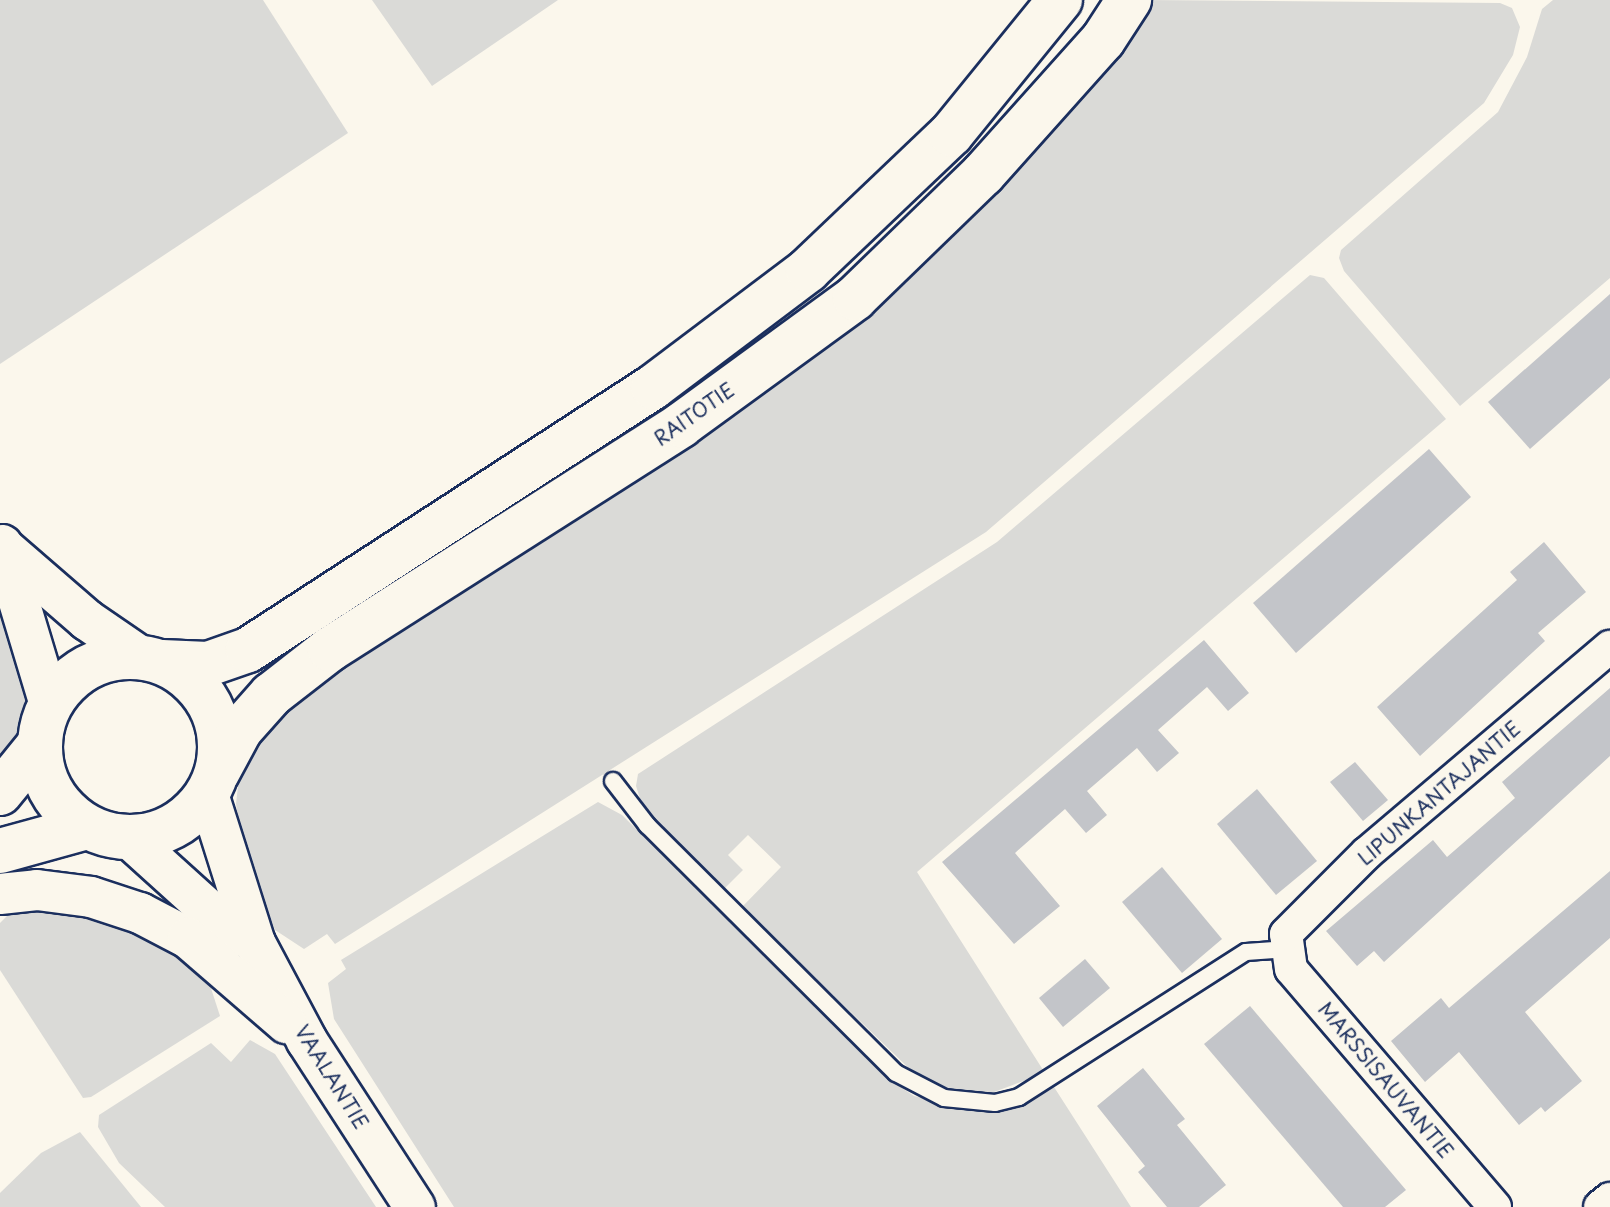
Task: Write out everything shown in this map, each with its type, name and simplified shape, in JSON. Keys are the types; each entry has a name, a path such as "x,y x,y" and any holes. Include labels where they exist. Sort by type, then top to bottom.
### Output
{"main road":[{"path":"0,793 78,673 119,657 208,664 248,650 653,387 808,270 841,239 951,134 1060,0"},
{"name":"RAITOTIE","path":"212,784 240,730 271,695 330,649 681,425 855,298 983,174 1103,40 1129,0"},
{"path":"44,725 47,784 64,809 87,827 129,838 174,826 212,784 221,750 210,705 181,672 152,660"},
{"path":"2,879 87,827"}],"street":[{"path":"2,545 87,620 152,660"},
{"path":"2,545 44,725"},
{"name":"LIPUNKANTAJANTIE","path":"1285,949 1293,921 1610,647"},
{"name":"VAALANTIE","path":"212,784 255,943 307,1041 415,1207"},
{"name":"VAALANTIE","path":"129,838 211,912 255,943"},
{"path":"2,879 91,897 140,913 188,938 221,963 307,1041"},
{"name":"MARSSISAUVANTIE","path":"1285,949 1291,969 1495,1207"},
{"path":"1600,1207 1610,1199"}],"lane":[{"path":"613,781 647,825 896,1073 944,1098 995,1103 1019,1097 1246,952 1285,949"}],"shaded area":[{"path":"0,0 263,0 348,133 0,364"},
{"path":"372,0 558,0 432,86"},
{"path":"1145,0 1500,3 1512,8 1520,27 1513,55 1484,103 986,532 335,944 327,934 304,949 275,930 243,848 236,804 239,777 256,741 284,705 688,436"},
{"path":"1553,0 1610,0 1610,278 1460,406 1344,271 1339,258 1341,250 1498,112 1527,57 1542,9"},
{"path":"1310,275 1324,278 1446,419 917,872 1045,1073 994,1092 949,1091 923,1082 742,907 781,867 748,835 728,855 743,870 724,889 643,808 636,786 638,774 997,542"},
{"path":"0,606 26,693 21,732 0,764"},
{"path":"598,802 622,815 890,1080 914,1096 974,1111 1024,1102 1054,1087 1131,1207 454,1207 334,1019 328,983 346,969 341,960"},
{"path":"37,908 87,912 180,950 207,976 220,1016 91,1097 83,1098 0,970 0,923 12,911"},
{"path":"250,1040 275,1054 376,1207 165,1207 119,1163 98,1127 99,1115 211,1043 231,1062"},
{"path":"80,1132 141,1207 0,1207 0,1193 41,1153"}],"building":[{"path":"1610,294 1610,378 1530,449 1488,402"},
{"path":"1429,449 1471,497 1296,653 1253,603"},
{"path":"1544,542 1586,592 1538,633 1545,641 1420,756 1377,707 1517,580 1510,572"},
{"path":"1204,640 1249,693 1228,711 1207,687 1158,730 1179,753 1157,772 1137,748 1087,791 1107,815 1086,833 1065,809 1015,853 1060,906 1014,944 942,862"},
{"path":"1610,688 1610,756 1384,962 1374,951 1357,966 1326,931 1433,840 1447,857 1515,798 1502,782"},
{"path":"1355,762 1388,800 1363,821 1330,782"},
{"path":"1257,789 1317,861 1276,895 1217,824"},
{"path":"1162,867 1222,939 1182,973 1122,902"},
{"path":"1610,871 1610,938 1525,1012 1582,1081 1545,1112 1541,1107 1519,1125 1459,1052 1425,1082 1391,1041 1441,998 1449,1008"},
{"path":"1085,959 1110,988 1063,1027 1039,998"},
{"path":"1250,1006 1406,1190 1385,1207 1343,1207 1204,1044"},
{"path":"1143,1068 1185,1119 1177,1125 1226,1185 1199,1207 1167,1207 1138,1172 1145,1166 1097,1106"}]}
